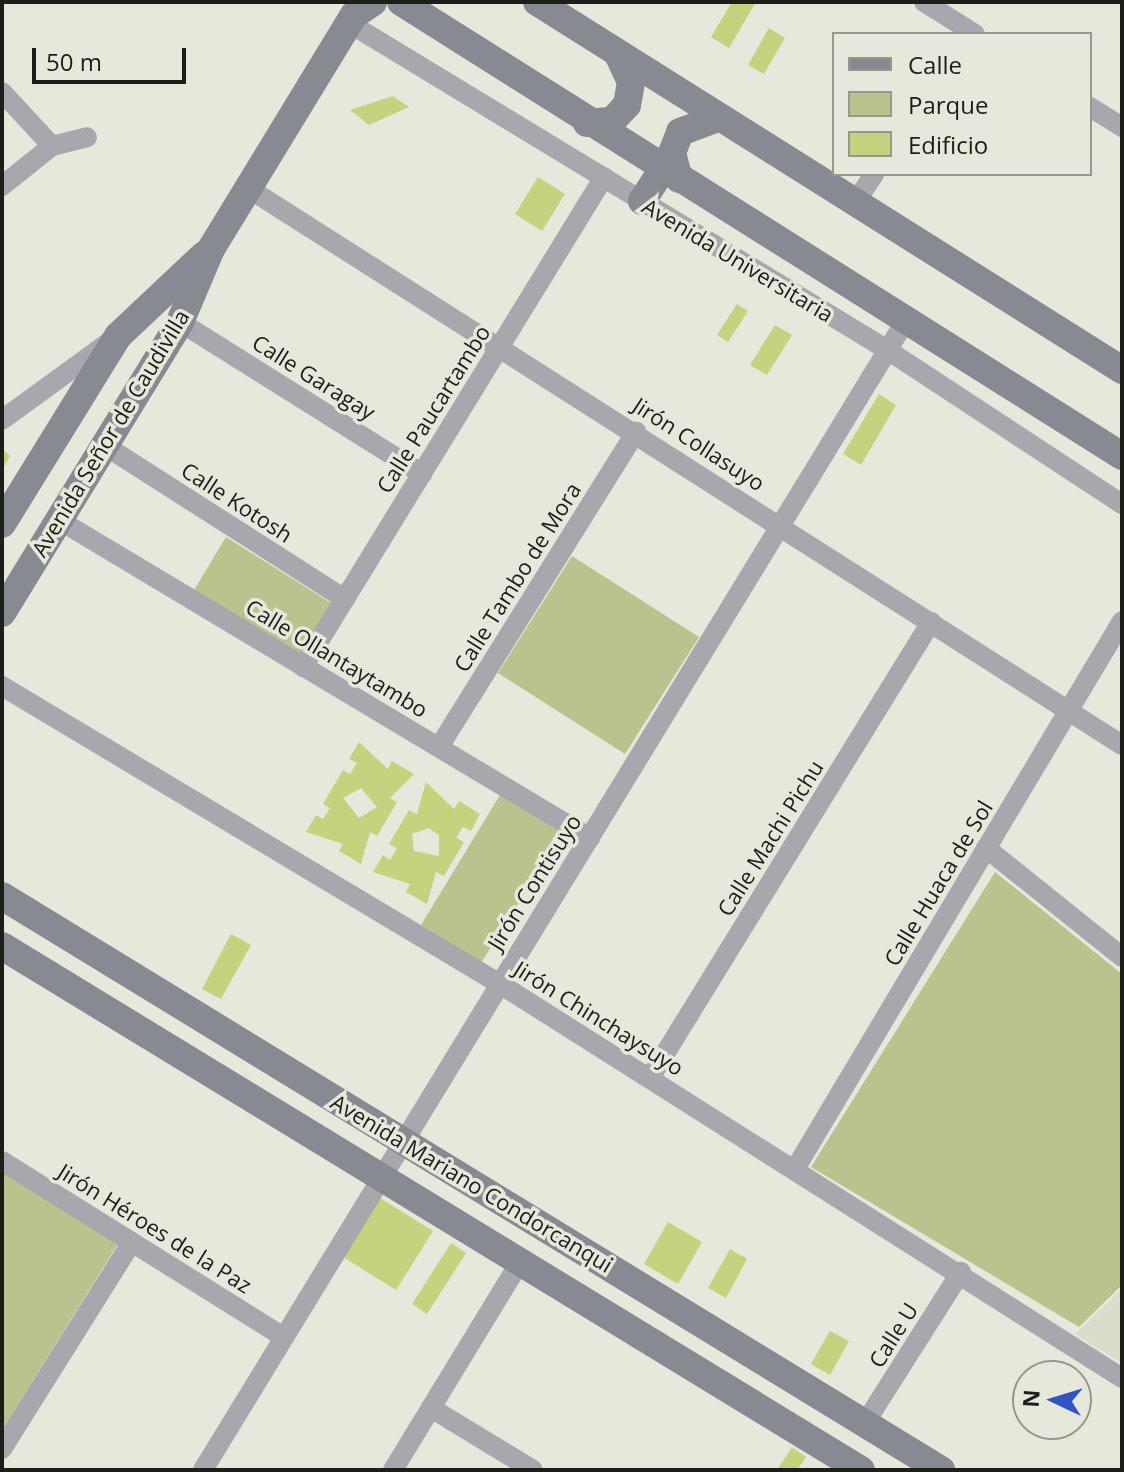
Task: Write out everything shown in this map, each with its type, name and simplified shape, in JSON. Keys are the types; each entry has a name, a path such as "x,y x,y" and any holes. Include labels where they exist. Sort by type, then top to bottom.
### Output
{"main road":[{"name":"Avenida Universitaria","path":"401,2 587,123 1122,456"},
{"path":"537,2 854,204 1122,369"},
{"name":"Avenida Señor de Caudivilla","path":"2,613 180,322 211,249 357,11"},
{"path":"587,123 612,121 627,105 631,82 618,54"},
{"path":"642,201 671,174 672,153 680,132 718,118"},
{"name":"Avenida Señor de Caudivilla","path":"2,524 118,336 211,249"},
{"name":"Avenida Mariano Condorcanqui","path":"2,896 941,1470"},
{"name":"Avenida Mariano Condorcanqui","path":"2,946 861,1470"}],"street":[{"path":"924,2 969,32"},
{"name":"Avenida Universitaria","path":"357,11 604,177 889,351 1122,504"},
{"path":"2,92 52,146"},
{"path":"1092,108 1122,127"},
{"path":"2,186 52,146 87,137"},
{"path":"854,204 873,176"},
{"name":"Calle Paucartambo","path":"303,667 604,177"},
{"name":"Jirón Collasuyo","path":"248,188 501,345 1122,745"},
{"name":"Jirón Contisuyo","path":"203,1470 282,1336 906,320"},
{"name":"Calle Garagay","path":"180,322 422,474"},
{"path":"2,420 118,336"},
{"name":"Calle Tambo de Mora","path":"439,747 636,432"},
{"name":"Calle Kotosh","path":"104,445 345,599"},
{"name":"Calle Ollantaytambo","path":"59,520 590,838"},
{"name":"Calle Huaca de Sol","path":"795,1169 1122,621"},
{"name":"Calle Machi Pichu","path":"650,1078 931,622"},
{"name":"Jirón Chinchaysuyo","path":"2,686 500,984 961,1272 1122,1378"},
{"path":"986,848 1122,957"},
{"name":"Jirón Héroes de la Paz","path":"2,1161 282,1336"},
{"path":"2,1449 132,1242"},
{"path":"393,1470 520,1262"},
{"name":"Calle U","path":"865,1423 961,1272"},
{"path":"431,1408 533,1470"}],"shaded area":[{"path":"1122,1289 1122,1363 1075,1334"}],"green space":[{"path":"226,537 331,603 298,657 193,592"},
{"path":"572,556 699,637 625,754 498,673"},
{"path":"500,795 562,833 481,963 421,925"},
{"path":"995,872 1122,974 1122,1285 1079,1327 811,1167"},
{"path":"2,1171 118,1244 2,1430"}],"building":[{"path":"732,2 756,2 729,48 711,37"},
{"path":"769,28 785,38 764,74 748,65"},
{"path":"393,96 409,107 369,125 350,110"},
{"path":"538,177 565,194 542,231 515,214"},
{"path":"737,304 748,311 728,342 717,335"},
{"path":"775,325 792,335 767,375 750,365"},
{"path":"879,394 896,405 861,465 843,454"},
{"path":"2,449 10,456 2,470"},
{"path":"359,742 388,769 392,761 414,774 390,798 397,802 377,836 370,832 361,864 339,851 343,844 306,832 316,815 323,819 330,808 323,804 343,770 350,774 357,763 349,759","holes":["361,788 377,807 359,818 343,798"]},
{"path":"426,782 454,809 459,801 480,814 471,831 463,827 456,838 464,842 444,876 436,872 427,904 406,892 410,884 373,872 383,855 390,860 397,848 389,844 409,810 417,814","holes":["428,828 439,835 439,856 414,851 412,834"]},
{"path":"231,934 251,945 221,999 202,989"},
{"path":"380,1198 433,1231 396,1290 343,1257"},
{"path":"668,1222 702,1242 678,1284 644,1264"},
{"path":"451,1243 466,1253 427,1314 412,1304"},
{"path":"730,1249 747,1259 726,1298 708,1288"},
{"path":"830,1331 849,1341 830,1375 811,1364"},
{"path":"792,1447 806,1457 797,1470 777,1470"}]}
